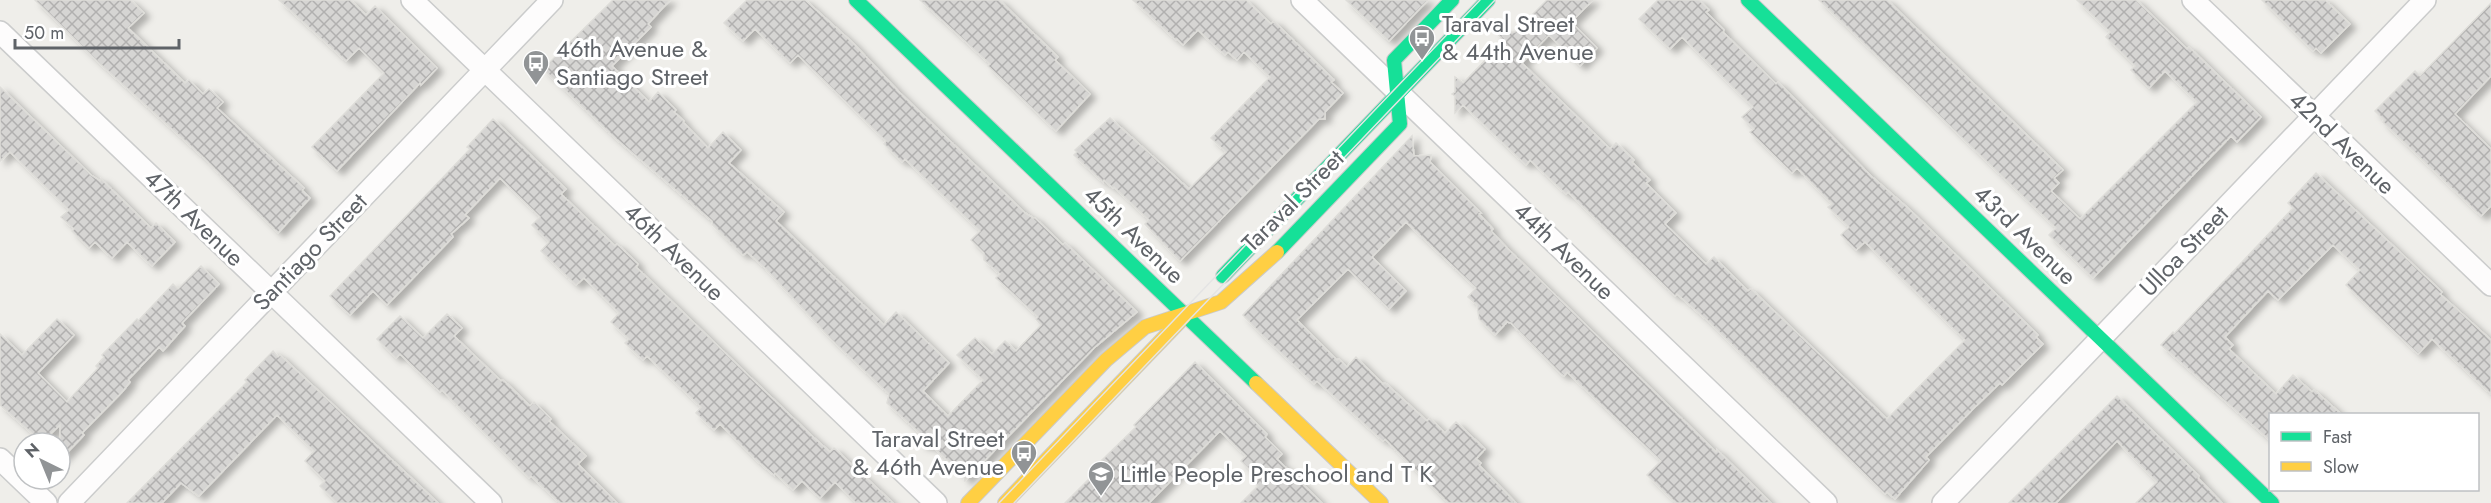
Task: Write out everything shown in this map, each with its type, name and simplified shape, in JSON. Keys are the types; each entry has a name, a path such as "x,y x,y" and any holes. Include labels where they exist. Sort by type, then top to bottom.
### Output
{"street":[{"name":"46th Avenue","path":"412,0 936,503"},
{"name":"Santiago Street","path":"69,503 552,0"},
{"name":"45th Avenue","path":"856,0 1381,503"},
{"name":"44th Avenue","path":"1302,0 1826,503"},
{"name":"Taraval Street","path":"968,503 1106,360 1145,327 1221,302 1294,235 1401,124 1394,60 1452,0"},
{"name":"Taraval Street","path":"1005,503 1488,0"},
{"name":"43rd Avenue","path":"1748,0 2272,503"},
{"name":"42nd Avenue","path":"2193,0 2491,285"},
{"name":"Ulloa Street","path":"1943,503 2425,0"},
{"name":"47th Avenue","path":"0,32 491,503"},
{"path":"0,459 46,503"}],"building":[{"path":"35,0 130,0 144,13 128,28 185,83 189,80 203,94 209,89 223,102 217,108 304,188 302,190 310,198 278,233 204,158 97,61"},
{"path":"279,0 350,0 366,15 375,6 437,68 337,171 312,147 384,73 359,48 346,61"},
{"path":"613,0 670,0 648,24 651,27 612,66 649,102 658,92 708,148 723,132 741,150 729,163 784,212 776,221 884,325 896,312 949,363 923,391 948,416 983,380 957,355 975,338 992,354 1005,341 1016,351 1041,325 1036,319 1038,317 996,278 1000,274 984,260 984,253 971,240 980,231 905,159 902,162 884,144 886,141 798,55 790,63 755,29 743,41 724,23 747,0 805,0 853,43 899,92 1025,213 1035,218 1063,245 1065,243 1137,312 1094,348 965,481 964,476 931,445 921,445 923,436 887,403 889,394 833,341 765,268 747,252 743,255 713,225 712,221 614,137 543,69"},
{"path":"920,0 999,0 1058,57 1055,60 1090,94 1056,131 988,66 990,64"},
{"path":"1133,0 1246,0 1271,24 1274,21 1334,80 1331,82 1343,93 1325,112 1325,119 1319,119 1180,261 1145,224 1149,220 1114,187 1104,180 1103,182 1074,155 1077,152 1075,150 1110,118 1189,189 1226,152 1211,138 1270,77 1244,52 1237,60 1228,52 1225,55 1198,30 1183,45"},
{"path":"1346,0 1428,0 1389,41"},
{"path":"1547,0 1593,0 1571,22 1597,48 1580,66 1549,35 1522,63 1610,149 1616,143 1634,160 1632,162 1650,180 1646,183 1676,213 1665,224 1706,264 1714,257 1748,291 1751,289 1887,419 1965,340 1865,242 1856,250 1841,235 1849,227 1828,207 1832,204 1797,168 1792,173 1750,132 1754,129 1742,117 1753,107 1682,37 1670,49 1639,19 1658,0 1699,0 1709,10 1706,12 1724,30 1723,32 1776,84 1778,82 1871,176 1909,209 2038,335 2036,337 2043,344 2002,385 2000,383 1974,408 1926,457 1929,460 1895,499 1887,492 1885,494 1707,320 1677,294 1675,296 1568,192 1566,194 1530,160 1526,165 1463,105 1455,113 1455,96 1452,94 1455,92 1455,77 1463,83 1504,41 1496,32 1515,32"},
{"path":"1819,0 1887,0 2063,170 2054,178 2059,183 2051,191 2080,219 2197,102 2165,71 2149,88 2131,70 2135,66 2106,37 2110,32 2077,0 2136,0 2187,49 2189,47 2261,117 2237,142 2231,136 2093,278 2049,235 2056,228"},
{"path":"2262,0 2325,0 2350,24 2321,53 2316,48 2313,51"},
{"path":"2491,3 2491,76 2455,114 2491,149 2491,206 2481,216 2383,122 2384,120 2375,111 2415,71 2420,76"},
{"path":"0,87 91,175 100,181 101,179 151,228 156,223 175,242 152,266 127,242 112,258 95,242 89,248 61,217 69,210 10,152 0,161"},
{"path":"493,119 566,189 561,194 615,246 617,244 638,264 636,267 749,376 830,452 834,448 893,503 856,503 835,482 820,498 802,481 793,490 754,458 720,424 714,430 696,413 701,407 647,356 643,360 625,343 629,339 611,322 619,313 584,278 576,285 541,251 549,242 532,225 540,217 500,178 465,215 469,218 451,234 453,237 387,305 373,291 350,315 330,296 470,149 467,147"},
{"path":"1412,136 1414,156 1431,155 1430,162 1481,213 1479,214 1493,229 1491,231 1508,249 1771,503 1676,503 1647,475 1661,461 1567,372 1564,376 1560,373 1511,323 1507,322 1495,335 1479,319 1477,305 1468,297 1476,288 1406,222 1372,257 1406,291 1389,309 1348,269 1297,320 1337,360 1339,359 1347,367 1356,357 1383,384 1385,383 1427,421 1430,418 1445,433 1456,422 1485,449 1476,459 1481,463 1479,465 1516,503 1448,503 1385,439 1383,441 1317,381 1314,384 1259,332 1243,315"},
{"path":"2316,173 2442,292 2440,294 2491,340 2491,394 2432,339 2418,354 2346,285 2360,270 2333,245 2278,300 2268,291 2225,337 2233,345 2229,349 2276,394 2293,375 2340,413 2269,413 2269,439 2161,345 2293,208 2288,203"},
{"path":"201,266 219,284 182,323 185,326 163,351 159,347 128,380 130,382 123,391 82,433 84,435 72,448 72,431 60,431 60,425 54,431 30,431 0,405 0,334 22,355 57,319 74,335 38,373 67,402 98,368 96,366 104,357 102,355 137,319 138,321 173,284 178,289"},
{"path":"447,314 462,328 454,336 530,406 534,402 551,419 549,421 586,456 578,464 617,503 560,503 531,476 529,478 442,390 440,392 400,354 396,358 377,339 400,316 423,338"},
{"path":"273,351 278,357 280,355 438,503 337,503 320,486 325,481 305,461 314,451 277,415 199,496 181,483 162,503 127,503 247,382 245,380"},
{"path":"1195,362 1267,434 1265,437 1282,454 1277,459 1322,503 1241,503 1258,486 1254,482 1258,478 1241,461 1246,456 1220,431 1149,503 1065,503 1104,464 1101,461 1136,427 1134,425"},
{"path":"2117,396 2199,476 2198,478 2222,503 2136,503 2157,482 2117,441 2056,503 2009,503"}],"tram line":[{"path":"999,503 1480,0"},
{"path":"1014,503 1495,0"}],"traffic: fast":[{"path":"856,0 1256,383"},
{"path":"1277,252 1400,124 1394,60 1452,0"},
{"path":"1223,276 1488,0"},
{"path":"1748,0 2272,503"}],"traffic: slow":[{"path":"968,503 1106,360 1145,327 1221,302 1277,252"},
{"path":"1005,503 1184,317"},
{"path":"1256,383 1381,503"}],"place":[{"name":"Taraval Street & 44th Avenue","path":"1422,61"},
{"name":"46th Avenue & Santiago Street","path":"536,86"},
{"name":"Taraval Street & 46th Avenue","path":"1024,476"},
{"name":"Little People Preschool and T K","path":"1101,497"}]}
